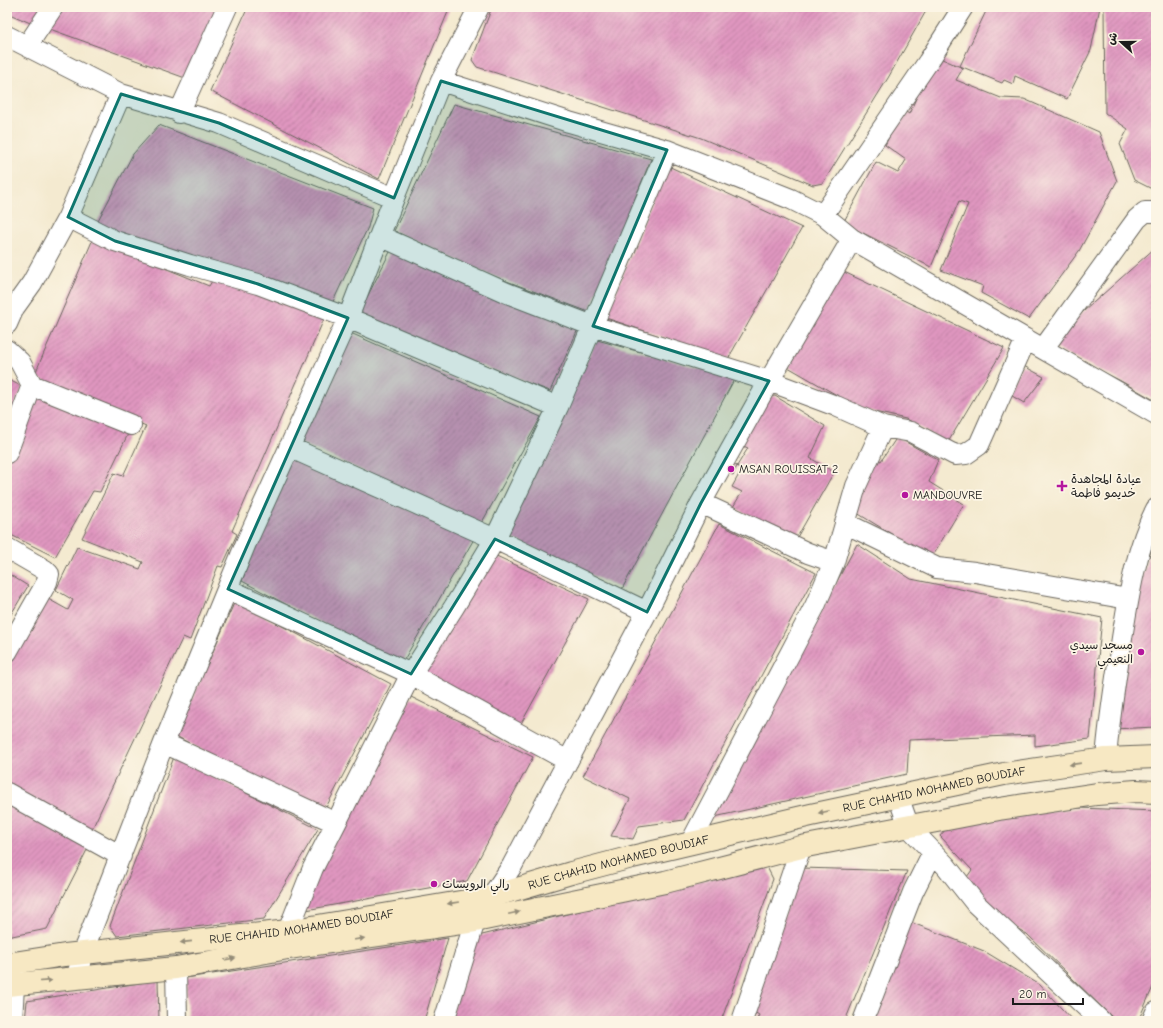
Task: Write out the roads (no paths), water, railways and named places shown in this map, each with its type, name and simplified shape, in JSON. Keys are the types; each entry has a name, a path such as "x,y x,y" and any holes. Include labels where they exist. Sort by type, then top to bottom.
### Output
{"main road":[{"name":"RUE CHAHID MOHAMED BOUDIAF","path":"11,974 77,978 176,968 288,940 490,897 571,873 898,796 1004,774 1106,759 1156,757"},
{"name":"RUE CHAHID MOHAMED BOUDIAF","path":"11,974 54,956 288,940 475,921 665,882 801,847 998,809 1097,794 1156,792"}],"street":[{"path":"27,46 53,7"},
{"path":"179,113 227,7"},
{"path":"77,978 82,954 164,743 246,543 348,318 441,81 479,7"},
{"path":"823,215 928,62 963,7"},
{"path":"7,36 121,94 219,124 394,198"},
{"path":"441,81 569,122 667,150 792,199 823,215 852,238 1156,414"},
{"path":"7,324 14,308 32,283 68,217 121,94"},
{"path":"288,940 313,868 411,674 454,607 494,539 558,407 667,150"},
{"path":"1043,349 1137,219 1145,212 1156,212"},
{"path":"68,217 115,241 190,265 251,282 348,318 558,407"},
{"path":"380,236 507,293 593,326 769,380 836,406 883,427 911,432 955,455 972,452 979,445 1026,339"},
{"path":"444,1021 475,921 512,866 647,612 701,503 769,380 852,238"},
{"path":"7,350 20,362 32,385 131,425"},
{"path":"7,453 32,385"},
{"path":"690,844 815,606 834,562 856,486 883,427"},
{"path":"289,447 494,539 647,612"},
{"path":"701,503 789,545 834,562"},
{"path":"1106,759 1112,702 1128,599 1148,524 1156,509"},
{"path":"845,523 937,568 975,572 1128,599"},
{"path":"7,548 45,570 49,574 47,582 7,652"},
{"path":"228,589 411,674 568,761"},
{"path":"164,743 336,823"},
{"path":"7,793 121,856"},
{"path":"898,796 909,827 946,866 976,904 1101,1021"},
{"path":"742,1021 801,847"},
{"path":"863,1021 913,892 933,852"},
{"path":"176,968 177,1021"},
{"path":"11,974 12,1021"},
{"path":"1152,1021 1156,1012"}],"place":[{"name":"MSAN ROUISSAT 2","path":"731,469"},
{"name":"عيادة المجاهدة خديمو فاطمة","path":"1062,486"},
{"name":"MANDOUVRE","path":"905,495"},
{"name":"مسجد سيدي النعيمي","path":"1141,652"},
{"name":"رالي الرويسات","path":"434,884"}]}
